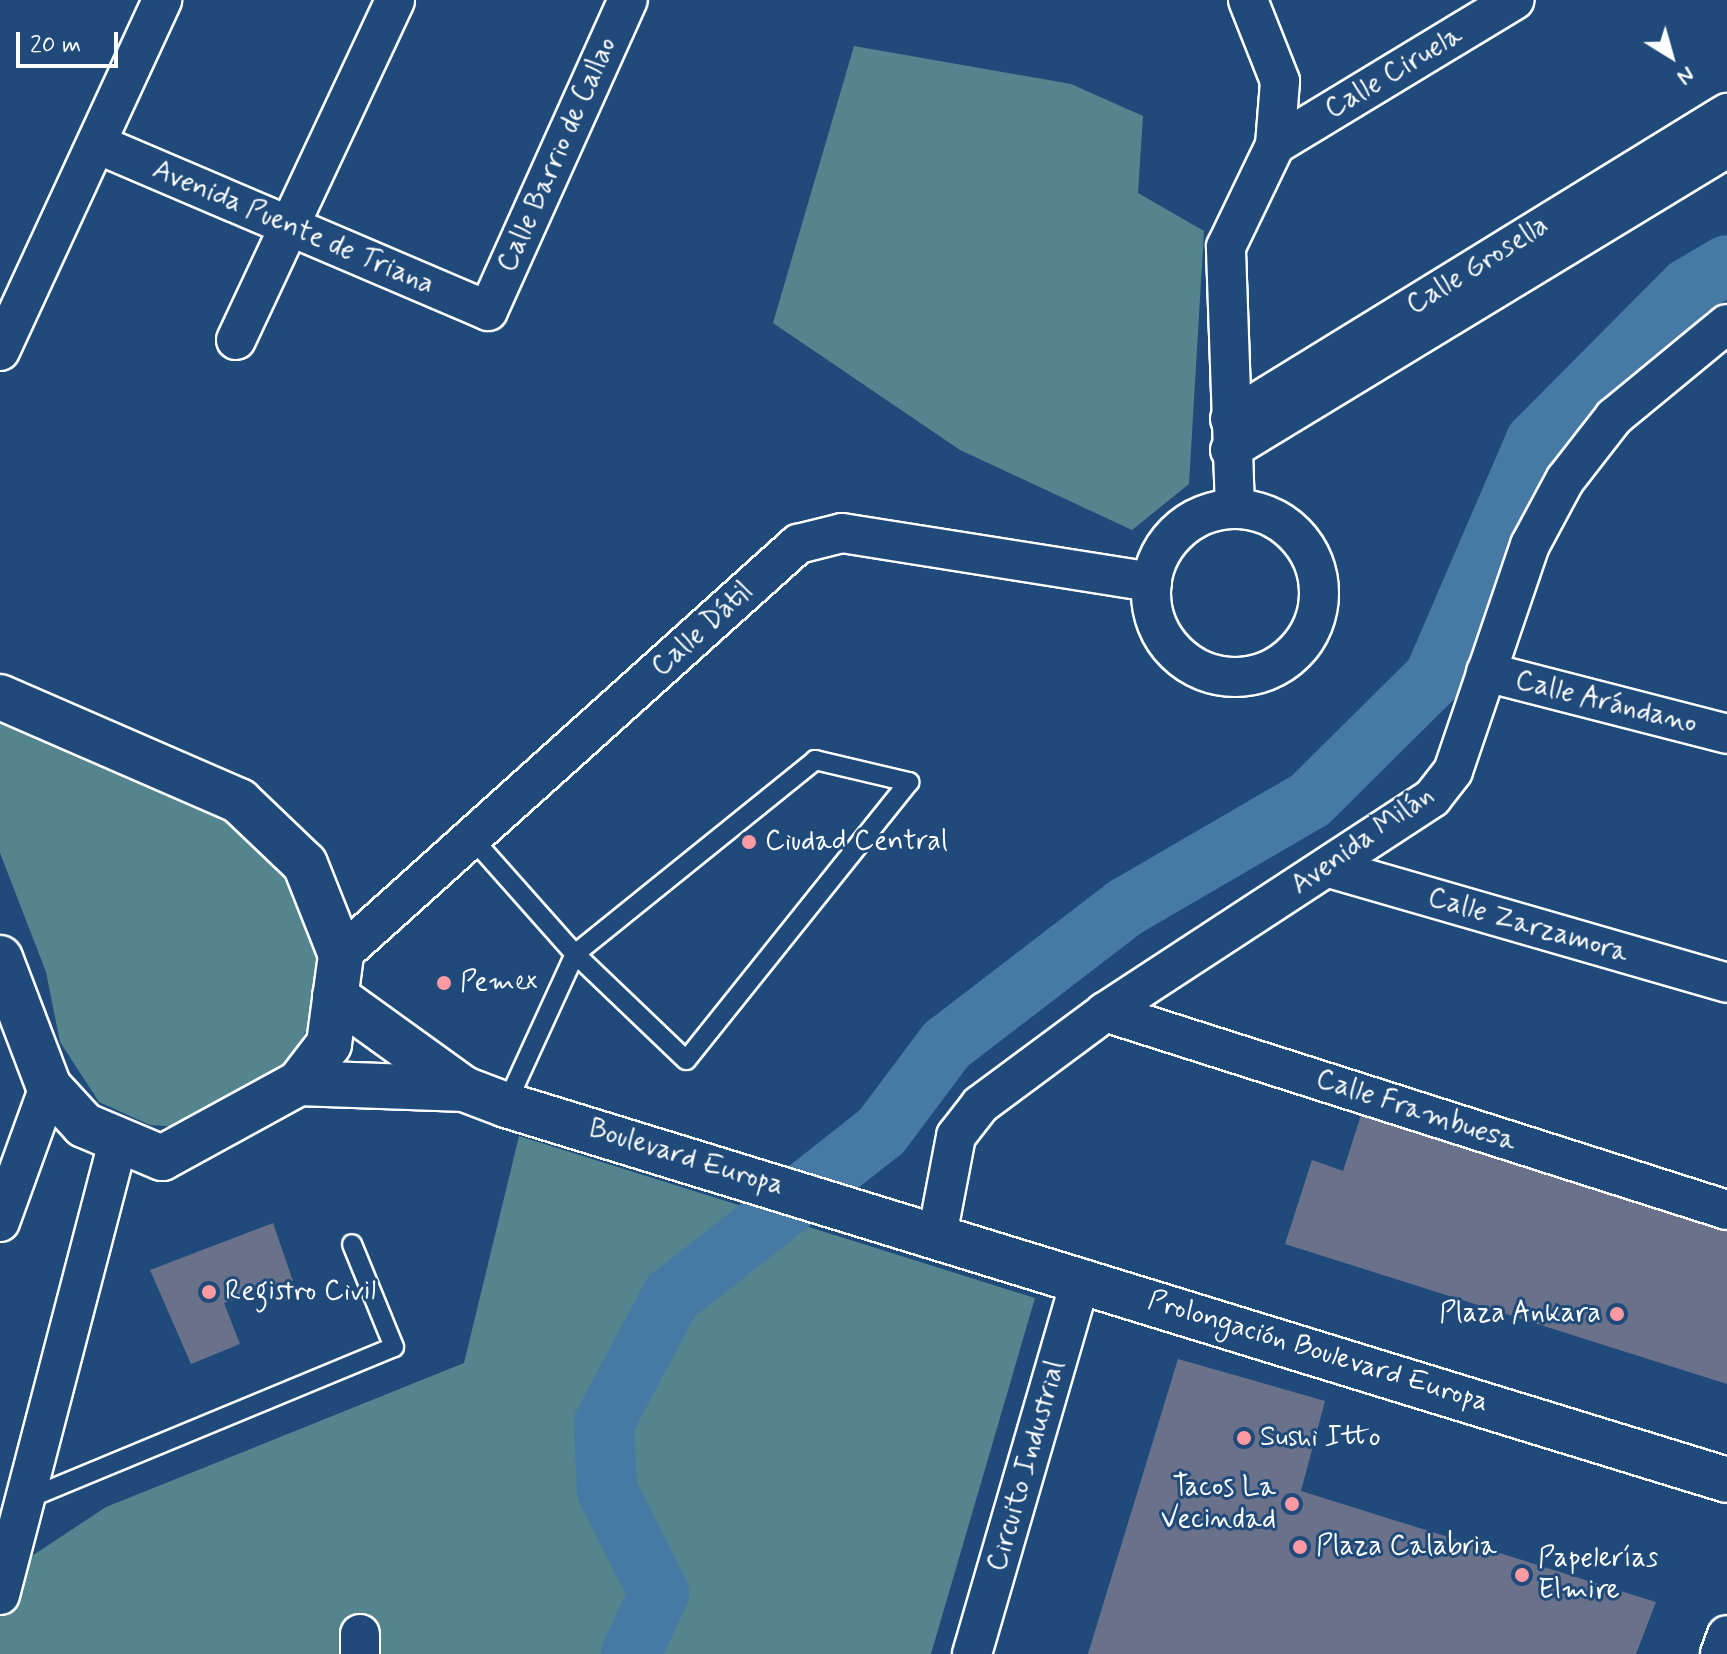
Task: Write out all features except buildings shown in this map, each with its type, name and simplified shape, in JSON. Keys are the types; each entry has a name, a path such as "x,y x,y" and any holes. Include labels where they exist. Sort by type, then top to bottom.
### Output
{"main road":[{"path":"0,697 239,801 305,864 338,976 329,1044 299,1083 162,1158 117,1145 84,1125 49,1087 0,958"},
{"name":"Boulevard Europa","path":"338,976 464,1089"},
{"name":"Boulevard Europa","path":"299,1083 464,1089 506,1105 923,1231"},
{"name":"Prolongación Boulevard Europa","path":"923,1231 1727,1480"}],"street":[{"path":"236,340 395,0"},
{"name":"Calle Barrio de Callao","path":"488,311 628,0"},
{"path":"1235,508 1230,435 1226,247 1275,145 1280,81 1248,0"},
{"name":"Calle Ciruela","path":"1275,145 1514,0"},
{"path":"0,351 97,144 147,4"},
{"name":"Calle Grosella","path":"1230,435 1727,113"},
{"name":"Avenida Puente de Triana","path":"97,144 488,311"},
{"name":"Calle Grosella","path":"1230,435 1727,148"},
{"name":"Avenida Milán","path":"923,1231 956,1136 972,1115 1105,1012 1432,798 1453,771 1530,545 1565,480 1614,417 1727,324"},
{"path":"1235,508 1290,527 1319,577 1310,634 1291,656 1252,674 1208,673 1163,638 1152,582 1171,538 1211,512 1235,508"},
{"name":"Calle Dátil","path":"338,976 472,838 798,544 842,533 1152,582"},
{"name":"Calle Arándano","path":"1486,672 1727,734"},
{"name":"Calle Zarzamora","path":"1329,868 1727,983"},
{"name":"Calle Frambuesa","path":"1105,1012 1727,1210"},
{"path":"1,1216 49,1087"},
{"path":"0,1595 117,1145"},
{"name":"Circuito Industrial","path":"972,1654 1081,1278"},
{"path":"1720,1654 1727,1635"}],"lane":[{"path":"472,838 575,954 686,1060 909,782 815,760 575,954 506,1105"},
{"path":"26,1500 394,1347 352,1244"}],"green space":[{"path":"854,46 1071,84 1143,116 1138,193 1204,231 1189,484 1132,530 960,450 773,323"},
{"path":"0,721 221,819 270,853 307,911 320,962 311,1023 285,1067 196,1128 150,1125 99,1102 60,1042 46,972 0,853"},
{"path":"519,1136 1035,1298 931,1654 0,1654 0,1577 106,1507 464,1363"}],"waterway":[{"path":"631,1654 659,1593 607,1490 604,1423 671,1297 881,1132 946,1045 1126,907 1310,800 1434,677 1535,442 1688,288 1727,265"}],"place":[{"name":"Ciudad Central","path":"749,842"},
{"name":"Pemex","path":"444,983"},
{"name":"Registro Civil","path":"209,1292"},
{"name":"Plaza Ankara","path":"1617,1314"},
{"name":"Sushi Itto","path":"1244,1438"},
{"name":"Tacos La Vecindad","path":"1292,1504"},
{"name":"Plaza Calabria","path":"1300,1547"},
{"name":"Papelerías Elmire","path":"1522,1575"}]}
